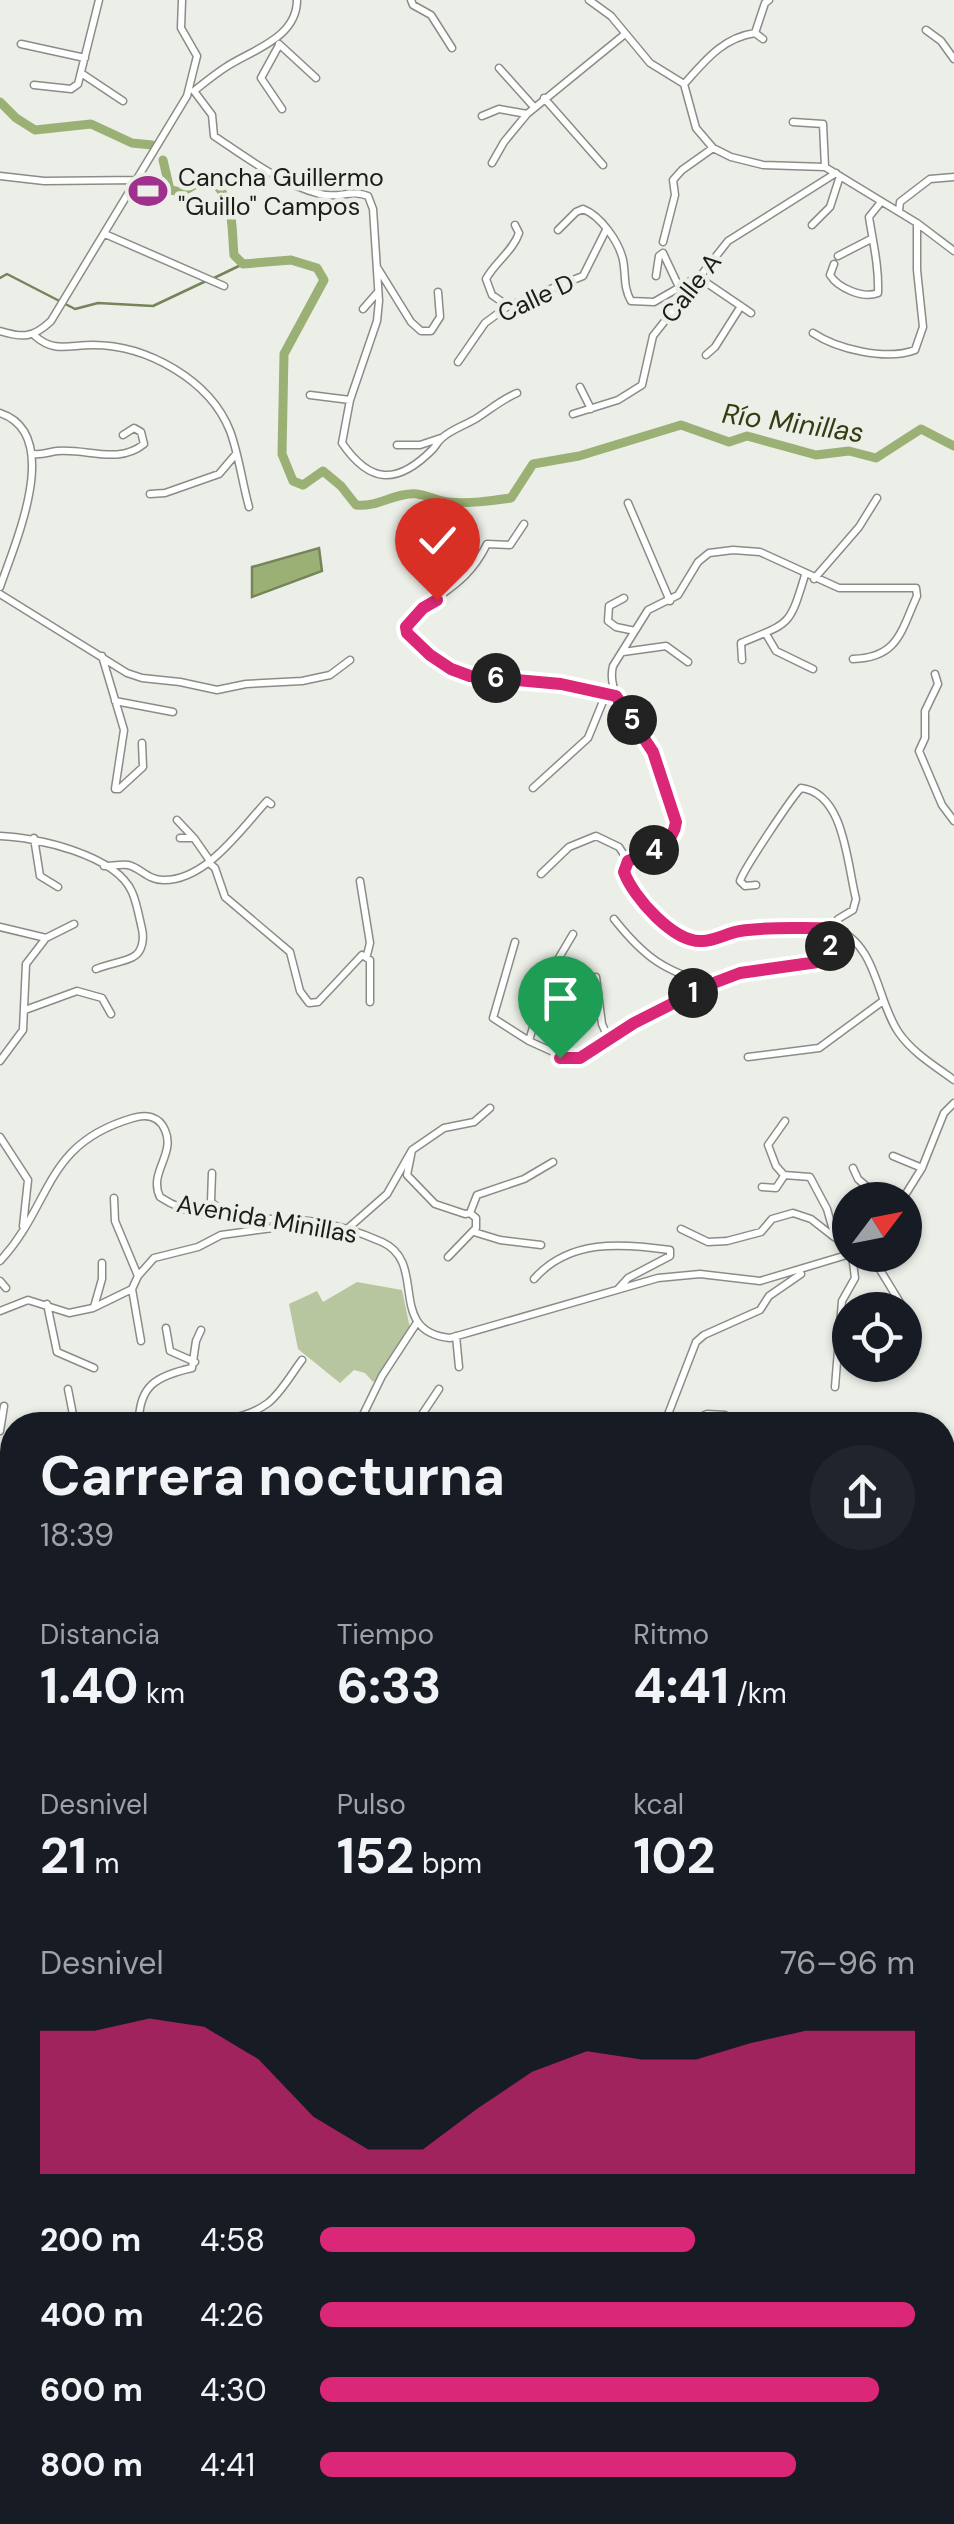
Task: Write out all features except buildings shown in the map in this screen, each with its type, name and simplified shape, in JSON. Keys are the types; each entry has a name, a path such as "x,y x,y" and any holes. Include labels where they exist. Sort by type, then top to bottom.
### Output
{"street":[{"path":"34,85 71,89 78,84 99,0"},
{"path":"182,0 181,28 197,56 191,94"},
{"path":"282,108 261,78 292,20 297,0"},
{"path":"411,0 431,15 452,48"},
{"path":"590,0 611,16 650,62 684,84 696,128 713,148 730,158 763,166 825,167 917,223 954,251"},
{"path":"755,33 769,0"},
{"path":"926,30 941,41 954,59"},
{"path":"684,84 719,46 755,33"},
{"path":"755,33 763,39"},
{"path":"492,163 534,107 625,34"},
{"path":"35,336 64,300 191,94 224,68 279,42"},
{"path":"279,42 316,78"},
{"path":"21,44 85,58"},
{"path":"500,68 534,107"},
{"path":"82,73 124,102"},
{"path":"191,94 212,114 214,136 259,166 323,195 358,192 368,196 373,209 377,321 350,400 342,444 370,474 388,476 403,472 431,452 442,437"},
{"path":"544,98 603,165"},
{"path":"482,116 499,108 527,114"},
{"path":"793,122 823,124 825,167"},
{"path":"663,242 675,195 673,180 713,148"},
{"path":"812,225 830,207 838,174"},
{"name":"Calle A","path":"573,414 618,400 642,385 653,336 728,241 838,174"},
{"path":"0,176 44,181 139,180"},
{"path":"899,212 900,202 930,179 954,177"},
{"path":"871,239 836,260 830,275 834,283 864,295 878,292 879,262 869,217 880,202"},
{"path":"558,230 576,212 584,209 595,214 622,257 625,290 631,301 654,302 698,277 752,312"},
{"path":"813,333 830,344 901,355 914,350 924,326 917,270 917,223"},
{"path":"508,306 492,295 486,279 516,242 519,233 515,225"},
{"name":"Calle D","path":"458,362 485,323 508,306 583,276 606,229"},
{"path":"105,234 224,286"},
{"path":"656,276 663,254 679,287"},
{"path":"376,266 411,322 421,331 431,331 440,317 438,292"},
{"path":"364,309 378,292"},
{"path":"706,355 716,347 741,306"},
{"path":"0,332 35,336 54,348 96,345 140,353 174,368 220,413 236,454 249,507"},
{"path":"580,387 591,410"},
{"path":"398,445 442,437 517,393"},
{"path":"310,395 350,400"},
{"path":"0,414 12,418 32,443 34,454 24,515 0,590 127,673 142,678 217,690 302,681 330,674 350,660"},
{"path":"34,454 56,451 96,456 134,452 144,444 142,432 134,428 123,434"},
{"path":"150,494 219,474 236,454"},
{"path":"814,579 858,528 877,498"},
{"path":"628,503 670,600"},
{"path":"524,524 510,545 487,544 475,568 423,608 406,627 407,633 430,655 470,676 561,684 616,696"},
{"path":"853,659 869,659 895,644 917,596 916,588 838,588 760,552 709,553 698,562 678,595 648,610 610,675 616,696 653,752 676,822 675,833 663,846 628,861 624,872 630,889 672,931 688,940 704,942 741,931 834,928 856,942 869,959 882,1001 909,1046 954,1080"},
{"path":"742,660 742,643 782,627 790,618 806,575"},
{"path":"624,598 609,606 608,622 616,628 635,631"},
{"path":"766,634 776,652 813,668"},
{"path":"622,652 666,646 688,662"},
{"path":"102,654 124,730 115,789 142,767 142,743"},
{"path":"934,674 938,684 925,712 925,738 919,750 942,805 954,821"},
{"path":"533,788 588,738 606,694"},
{"path":"114,700 173,712"},
{"path":"921,757 933,752"},
{"path":"515,942 494,1012 496,1022 570,1060 711,984 740,973 818,962 829,953 838,919 853,910 856,899 840,819 807,788 801,788 792,797 742,872 740,881 745,886 756,885"},
{"path":"103,866 130,865 150,878 178,878 209,862 268,802 272,804"},
{"path":"177,820 215,868 224,896 290,952 300,991 309,1003 318,1002 352,963 367,955"},
{"path":"0,836 34,838 65,846 119,875 131,889 144,937 134,957 96,968"},
{"path":"541,874 569,847 596,836 620,847 628,861"},
{"path":"34,838 40,876 58,887"},
{"path":"180,838 194,838"},
{"path":"360,881 370,943 370,1002"},
{"path":"614,919 634,944 658,964 711,984"},
{"path":"2,1056 23,1030 26,964 46,938 74,924"},
{"path":"0,926 46,938"},
{"path":"530,1041 547,978 573,934"},
{"path":"596,977 602,1024 609,1040"},
{"path":"25,1010 77,991 102,998 111,1014"},
{"path":"748,1057 819,1048 882,1001"},
{"path":"913,1182 944,1113 954,1103"},
{"path":"346,1230 387,1194 412,1150 444,1128 474,1122 490,1108"},
{"name":"Avenida Minillas","path":"0,1261 62,1160 77,1144 98,1130 148,1116 164,1128 168,1142 156,1177 160,1197 175,1207 230,1218 308,1221 389,1245 402,1264 416,1324"},
{"path":"786,1121 768,1145 776,1166 784,1175 810,1177 832,1226"},
{"path":"0,1137 28,1180 23,1226"},
{"path":"412,1150 407,1175 436,1204 449,1211 470,1213 478,1223 474,1232 448,1256"},
{"path":"893,1156 922,1168"},
{"path":"470,1213 477,1195 524,1179 554,1162"},
{"path":"853,1168 861,1182"},
{"path":"212,1173 211,1202 230,1218"},
{"path":"762,1187 776,1188 784,1175"},
{"path":"114,1198 116,1221 138,1276"},
{"path":"681,1229 708,1242 727,1242 761,1232 772,1219 793,1212 832,1236"},
{"path":"141,1341 132,1289 154,1258 198,1247 222,1236 273,1228 279,1221"},
{"path":"474,1232 500,1240 540,1244"},
{"path":"534,1279 554,1259 602,1245 670,1250 670,1256 628,1278 617,1290"},
{"path":"364,1412 382,1376 416,1324 431,1336 456,1336 658,1278 700,1274 760,1281 832,1260"},
{"path":"93,1308 102,1263"},
{"path":"669,1412 696,1342 760,1310 769,1296 808,1269"},
{"path":"835,1387 842,1301 855,1278 854,1272"},
{"path":"0,1311 28,1300 69,1313 93,1308 132,1289"},
{"path":"47,1304 57,1352 94,1368"},
{"path":"166,1328 170,1351 195,1362"},
{"path":"140,1412 138,1403 144,1392 168,1373 192,1368 201,1330"},
{"path":"456,1336 459,1367"},
{"path":"248,1412 268,1403 302,1360"},
{"path":"68,1389 72,1412"},
{"path":"424,1412 439,1390"},
{"path":"3,1412 4,1406"},
{"path":"0,1460 0,1492"}],"shaded area":[{"path":"319,548 322,571 252,597 252,567"},
{"path":"357,1282 402,1290 410,1328 373,1382 365,1373 354,1370 340,1383 298,1349 289,1304 317,1291 323,1302"}],"waterway":[{"name":"Río Minillas","path":"0,102 35,130 91,124 132,143 152,145"},
{"name":"Río Minillas","path":"163,160 170,190 182,192 207,178 223,193 230,212 234,255 243,264 291,260 317,268 324,280 284,354 282,454 293,481 303,485 323,471 356,505 409,494 456,503 511,498 533,464 579,456 681,425 729,442 747,436 816,455 849,451 876,458 921,429 954,446"},
{"path":"214,278 243,264"},
{"path":"0,278 7,274 75,309 98,303 153,306 206,281"}],"place":[{"name":"Cancha Guillermo \"Guillo\" Campos","path":"148,191"}],"route":[{"path":"437,600 412,620 406,627 407,633 451,669 470,676 561,684 616,696 623,704 653,752 676,822 675,833 663,846 628,861 624,872 630,889 672,931 688,940 704,942 741,931 834,928 829,953 818,962 740,973 634,1023 580,1058 560,1058"}]}
